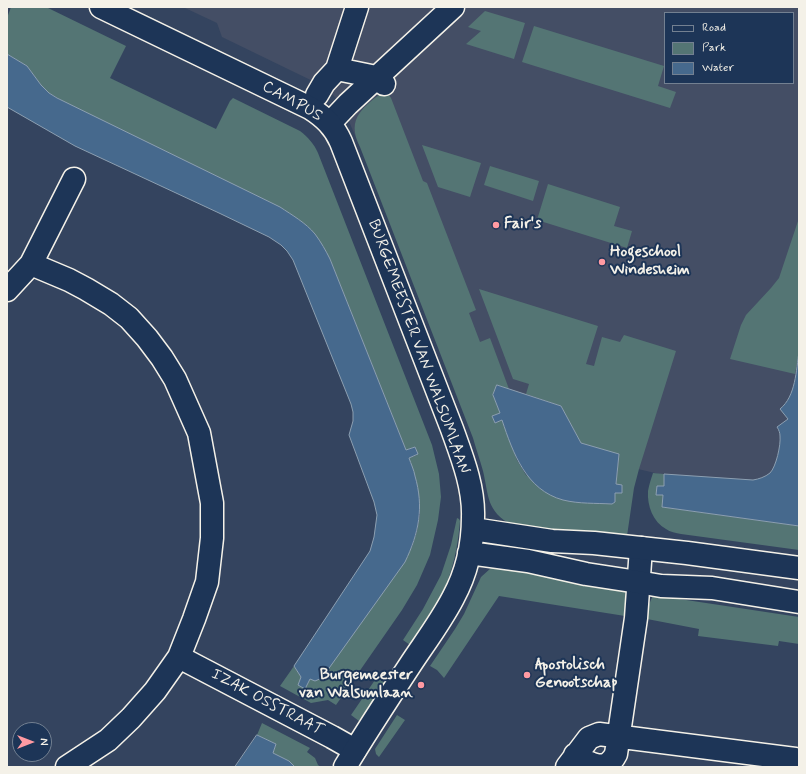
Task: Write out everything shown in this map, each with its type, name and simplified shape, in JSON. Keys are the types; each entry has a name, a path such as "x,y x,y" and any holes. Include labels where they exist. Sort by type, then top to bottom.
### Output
{"street":[{"name":"CAMPUS","path":"101,7 306,106 318,113 330,123 348,104 382,82 441,11"},
{"path":"317,95 324,83 337,69 357,7"},
{"path":"337,69 382,82"},
{"name":"BURGEMEESTER VAN WALSUMLAAN","path":"330,123 341,142 452,428 470,485 473,516 472,541 463,576 453,597 438,624 350,759"},
{"path":"7,290 31,264 74,179"},
{"path":"31,264 69,280 111,304 129,318 147,338 162,358 174,379 199,433 212,503 212,538 207,582 179,657 155,691 131,718 108,740 67,767"},
{"path":"473,529 552,541 594,543 687,553 799,568"},
{"path":"641,548 636,618 619,736 616,754 610,763 606,766 600,767 571,761 589,738 600,734 619,736 795,759"},
{"path":"469,553 528,561 586,574 661,586 712,588 799,602"},
{"name":"IZAK OSSTRAAT","path":"179,657 332,737 350,759"}],"shaded area":[{"name":"Hogeschool Windesheim","path":"183,7 799,7 799,377 772,476 758,483 668,476 612,463 505,414 360,147 345,112 335,97 325,87 222,37 217,23"}],"green space":[{"path":"11,7 46,7 126,46 110,78 216,129 233,98 300,131 315,147 318,153 432,445 439,474 441,497 438,520 430,555 417,585 402,610 336,705 328,700 311,703 280,686 294,666 301,677 305,689 310,679 412,547 420,514 415,476 409,458 417,455 415,447 406,450 330,259 49,93 27,66 7,54 7,18"},
{"path":"485,11 525,23 514,59 466,44 481,31 468,27"},
{"path":"534,26 664,66 658,86 676,92 670,108 522,62"},
{"path":"385,90 391,98 423,181 427,183 476,310 469,313 480,342 490,338 509,389 497,385 493,395 500,413 492,416 495,423 502,420 517,460 526,475 564,500 612,504 615,502 615,492 622,493 622,485 616,485 619,455 581,443 561,406 526,394 529,384 513,379 479,289 598,326 586,364 594,366 602,337 620,342 624,335 676,351 639,469 634,488 627,536 623,539 512,525 497,514 493,508 488,495 483,471 473,438 356,137 355,128 359,114 370,102"},
{"path":"422,145 481,163 470,197 438,187"},
{"path":"490,166 539,181 533,201 484,185"},
{"path":"548,184 620,207 614,226 632,231 627,248 537,220"},
{"path":"799,218 799,352 795,374 730,359 741,325 746,315 779,278"},
{"path":"653,473 664,474 664,487 657,486 663,495 662,507 799,526 799,550 681,534 668,530 661,526 654,518 650,508 648,491"},
{"path":"457,518 460,521 458,540 447,584 432,613 410,645 403,640 423,609 441,575 451,545"},
{"path":"499,566 626,590 625,593 627,602 625,616 499,596 444,678 437,670 430,666 464,614 481,577 491,568"},
{"path":"653,595 799,617 799,644 779,641 778,646 698,636 699,629 647,619 648,607"},
{"path":"377,677 385,683 359,721 351,715"},
{"path":"397,715 405,720 379,757 376,754 375,749"},
{"path":"262,723 310,748 307,752 315,758 318,765 321,767 295,767 289,761 273,753 276,744 257,735"}],"water":[{"path":"7,54 27,66 41,85 57,98 280,207 299,219 315,234 330,259 406,450 415,447 418,454 409,458 418,487 419,520 414,541 405,562 322,678 315,681 310,679 305,689 298,685 301,677 294,666 370,551 374,537 377,515 374,502 349,435 353,421 351,404 293,260 281,245 269,237 75,146 7,107"},
{"path":"799,352 799,526 662,507 663,495 656,495 657,486 664,486 664,474 753,480 762,478 770,473 778,456 780,445 780,434 777,427 788,419 780,409 785,404 792,390 796,375"},
{"path":"497,385 561,406 581,443 619,454 616,484 622,485 622,493 615,493 615,502 612,504 563,500 550,495 539,488 530,479 516,457 502,420 495,423 492,416 500,413 493,395"},
{"path":"257,735 276,744 273,753 289,761 295,767 235,767"}],"place":[{"name":"Fair's","path":"496,225"},
{"name":"Hogeschool Windesheim","path":"602,262"},
{"name":"Apostolisch Genootschap","path":"527,675"},
{"name":"Burgemeester van Walsumlaan","path":"421,685"}]}
